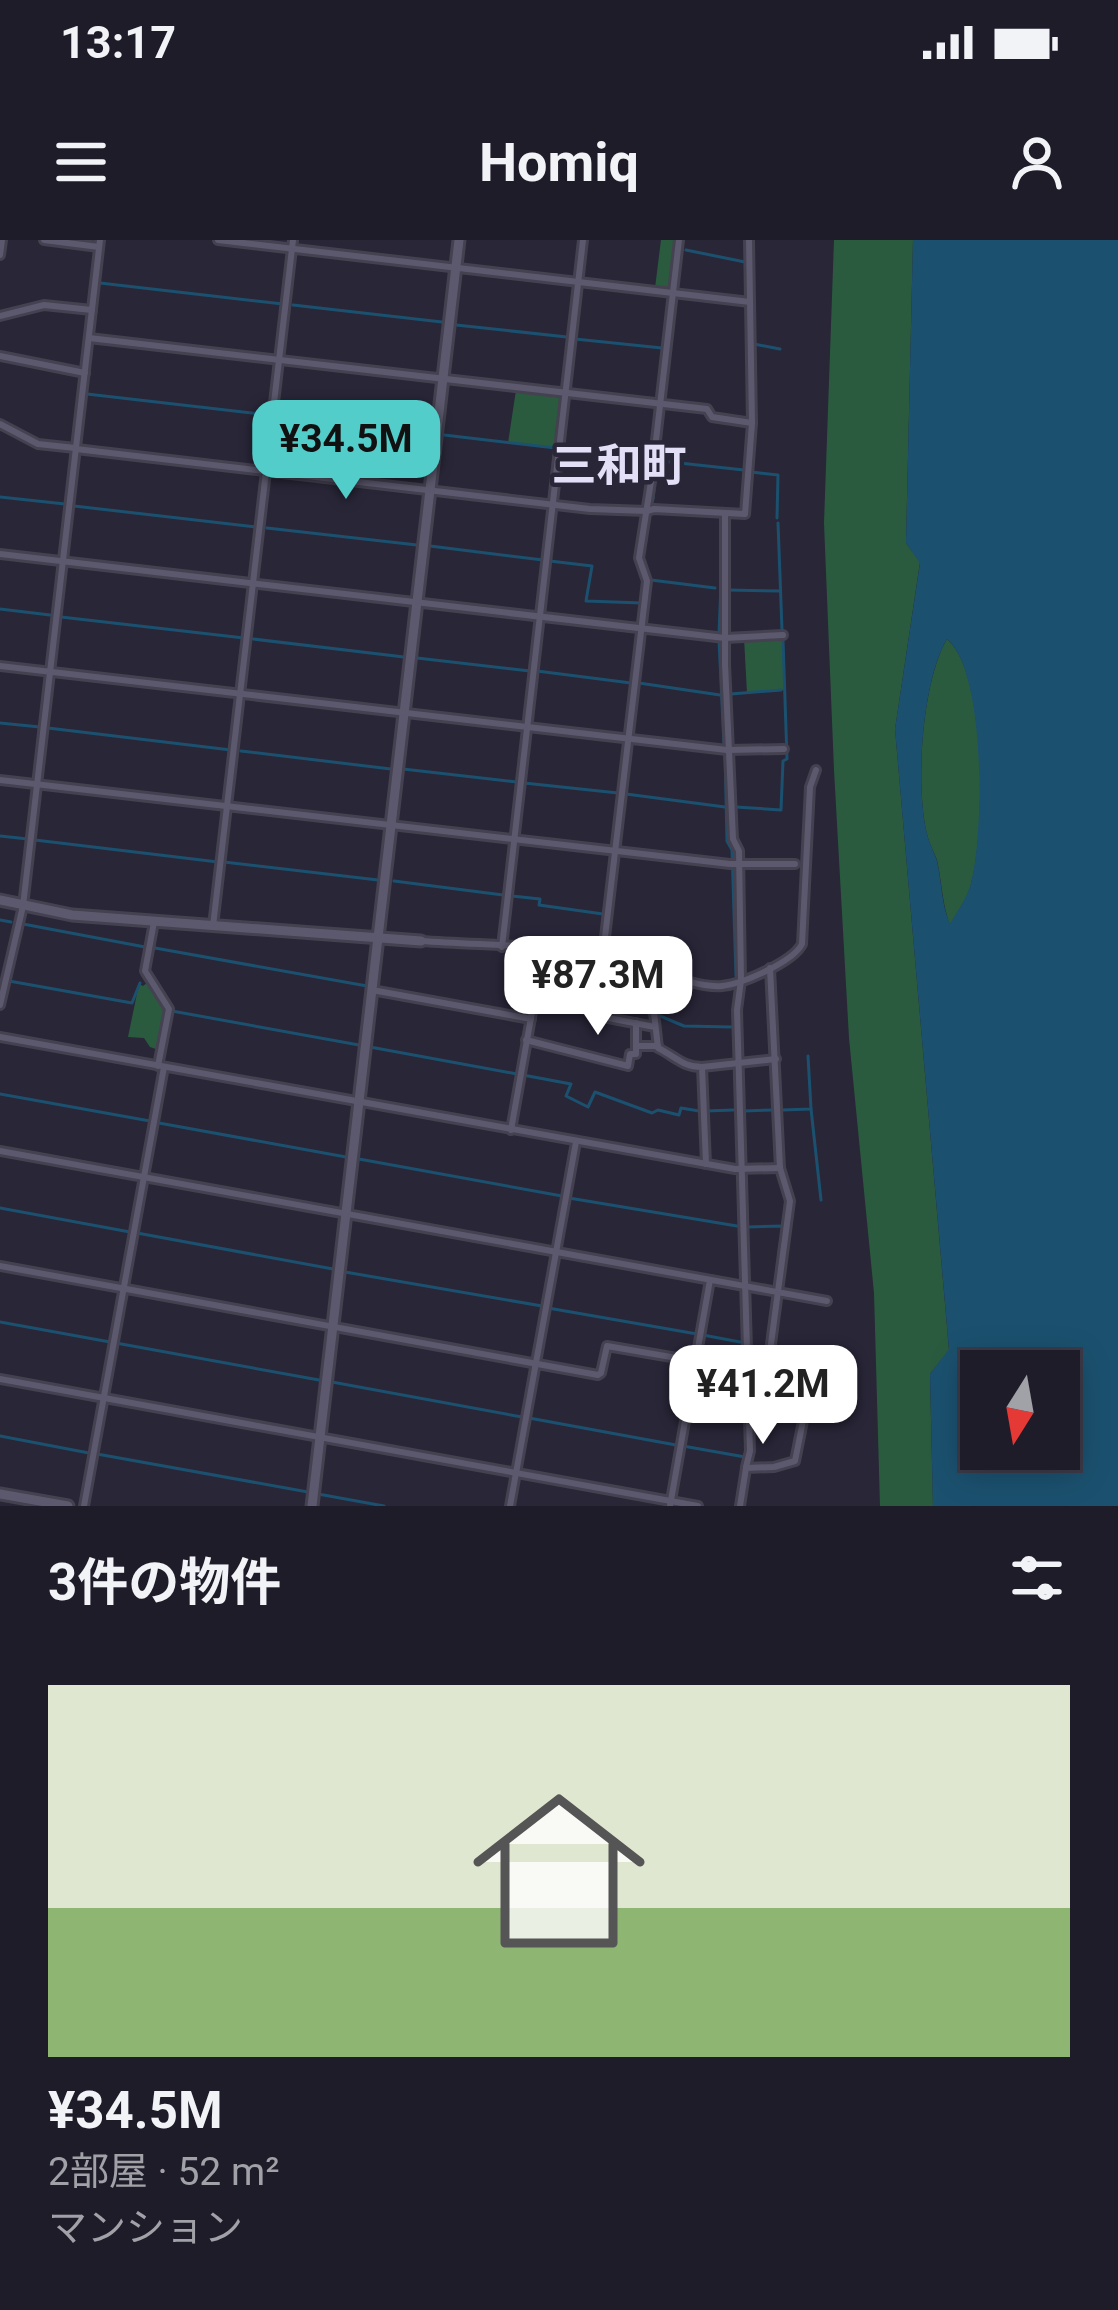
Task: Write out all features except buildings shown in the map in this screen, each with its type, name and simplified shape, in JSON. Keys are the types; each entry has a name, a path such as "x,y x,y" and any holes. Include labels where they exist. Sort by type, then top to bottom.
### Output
{"street":[{"path":"0,254 2,240"},
{"path":"0,1005 23,906 100,243 44,240"},
{"path":"218,240 750,302"},
{"path":"312,1506 459,240"},
{"path":"502,946 584,240"},
{"path":"603,954 647,581 639,558 676,294 679,240"},
{"path":"0,424 38,444 266,472 553,505 745,514 752,423 749,240"},
{"path":"213,926 294,247"},
{"path":"0,316 44,304 92,310"},
{"path":"89,338 707,410 712,417 752,423"},
{"path":"0,356 85,373"},
{"path":"725,513 733,838 739,851 741,980 737,1010 750,1451 740,1506"},
{"path":"0,554 725,638 783,635"},
{"path":"0,666 730,750 784,748"},
{"path":"0,900 71,915 603,954 720,986 770,968 796,954 802,944 810,787 816,770"},
{"path":"0,780 736,864 795,864"},
{"path":"143,983 154,922"},
{"path":"511,1130 543,950"},
{"path":"649,968 658,1046"},
{"path":"767,1374 790,1202 780,1168 770,968"},
{"path":"84,1506 144,1177 169,1009 145,971"},
{"path":"537,983 598,1016 655,1027"},
{"path":"372,990 531,1018"},
{"path":"526,1040 628,1066 630,1054 637,1054 636,1023"},
{"path":"0,1037 706,1164 742,1170 780,1168"},
{"path":"636,1046 658,1046 688,1066 776,1059"},
{"path":"702,1067 706,1164"},
{"path":"510,1506 576,1142"},
{"path":"0,1151 827,1301"},
{"path":"0,1265 598,1375 607,1346 811,1381 795,1461 746,1468"},
{"path":"670,1504 710,1280"},
{"path":"0,1379 698,1506"},
{"path":"0,1494 68,1506"}],"green space":[{"path":"661,240 678,240 671,290 655,288"},
{"path":"834,240 913,240 906,543 920,562 895,729 949,1350 930,1374 933,1506 880,1506 874,1293 849,1038 824,523"},
{"path":"516,390 563,396 556,448 508,443"},
{"path":"744,638 783,638 785,690 747,693"},
{"path":"947,639 970,684 980,794 971,884 950,925 927,834 922,789 927,706"},
{"path":"147,983 166,1011 159,1050 144,1038 128,1037 139,984"}],"water":[{"path":"913,240 1118,240 1118,1506 933,1506 930,1374 949,1349 895,729 920,563 906,543","holes":["947,639 960,657 975,718 978,829 971,883 950,924 923,814 923,734 932,680"]}],"waterway":[{"path":"664,400 683,240"},
{"path":"686,250 745,262"},
{"path":"100,283 283,304"},
{"path":"293,305 442,322"},
{"path":"456,325 567,337"},
{"path":"575,339 662,348"},
{"path":"754,344 780,349"},
{"path":"87,394 270,415"},
{"path":"653,499 663,408"},
{"path":"281,417 429,434"},
{"path":"444,435 556,448"},
{"path":"563,450 648,460"},
{"path":"661,461 744,470"},
{"path":"751,472 778,475 777,518"},
{"path":"257,581 269,475"},
{"path":"0,497 65,504"},
{"path":"74,506 257,527"},
{"path":"778,523 782,630"},
{"path":"267,528 417,545"},
{"path":"430,546 543,560"},
{"path":"719,634 722,558"},
{"path":"550,561 592,566 586,601 642,603"},
{"path":"648,596 651,580 715,588"},
{"path":"231,802 256,588"},
{"path":"728,590 780,591"},
{"path":"0,609 50,615"},
{"path":"61,617 244,638"},
{"path":"253,639 404,657"},
{"path":"719,640 724,746"},
{"path":"736,807 781,810 783,761 787,759 783,640"},
{"path":"417,658 530,671"},
{"path":"537,671 631,683"},
{"path":"639,683 720,695"},
{"path":"731,694 781,690"},
{"path":"0,723 40,727"},
{"path":"48,728 231,750"},
{"path":"241,751 391,769"},
{"path":"725,754 736,976"},
{"path":"403,769 517,782"},
{"path":"524,783 618,793"},
{"path":"626,794 725,807"},
{"path":"230,810 224,862 378,880"},
{"path":"0,836 28,839"},
{"path":"35,840 218,862"},
{"path":"394,881 503,895"},
{"path":"512,896 603,914"},
{"path":"0,920 11,922"},
{"path":"23,924 145,947"},
{"path":"155,948 367,986"},
{"path":"542,974 587,980 607,1003 652,1014"},
{"path":"9,981 132,1003 140,983"},
{"path":"147,982 160,1001"},
{"path":"172,1011 359,1045"},
{"path":"658,1015 684,1026 732,1027"},
{"path":"525,1068 529,1045"},
{"path":"370,1047 517,1074"},
{"path":"782,1110 811,1109 808,1056"},
{"path":"523,1075 571,1084 566,1096 588,1107 595,1092 652,1113 679,1115 681,1108 699,1111"},
{"path":"0,1094 150,1121"},
{"path":"811,1109 821,1200"},
{"path":"706,1111 733,1110"},
{"path":"743,1111 773,1110"},
{"path":"159,1123 346,1157"},
{"path":"359,1159 562,1196"},
{"path":"569,1198 737,1226"},
{"path":"0,1208 130,1232"},
{"path":"747,1227 783,1226 779,1253"},
{"path":"137,1233 333,1269"},
{"path":"345,1272 542,1306"},
{"path":"548,1308 697,1334"},
{"path":"0,1322 110,1342"},
{"path":"703,1335 740,1342"},
{"path":"116,1343 319,1380"},
{"path":"332,1382 522,1417"},
{"path":"753,1415 795,1421 797,1412"},
{"path":"529,1418 676,1445"},
{"path":"0,1436 89,1453"},
{"path":"683,1446 745,1457"},
{"path":"97,1454 308,1492"},
{"path":"318,1494 384,1506"}],"district":[{"name":"三和町","path":"619,465"}]}
